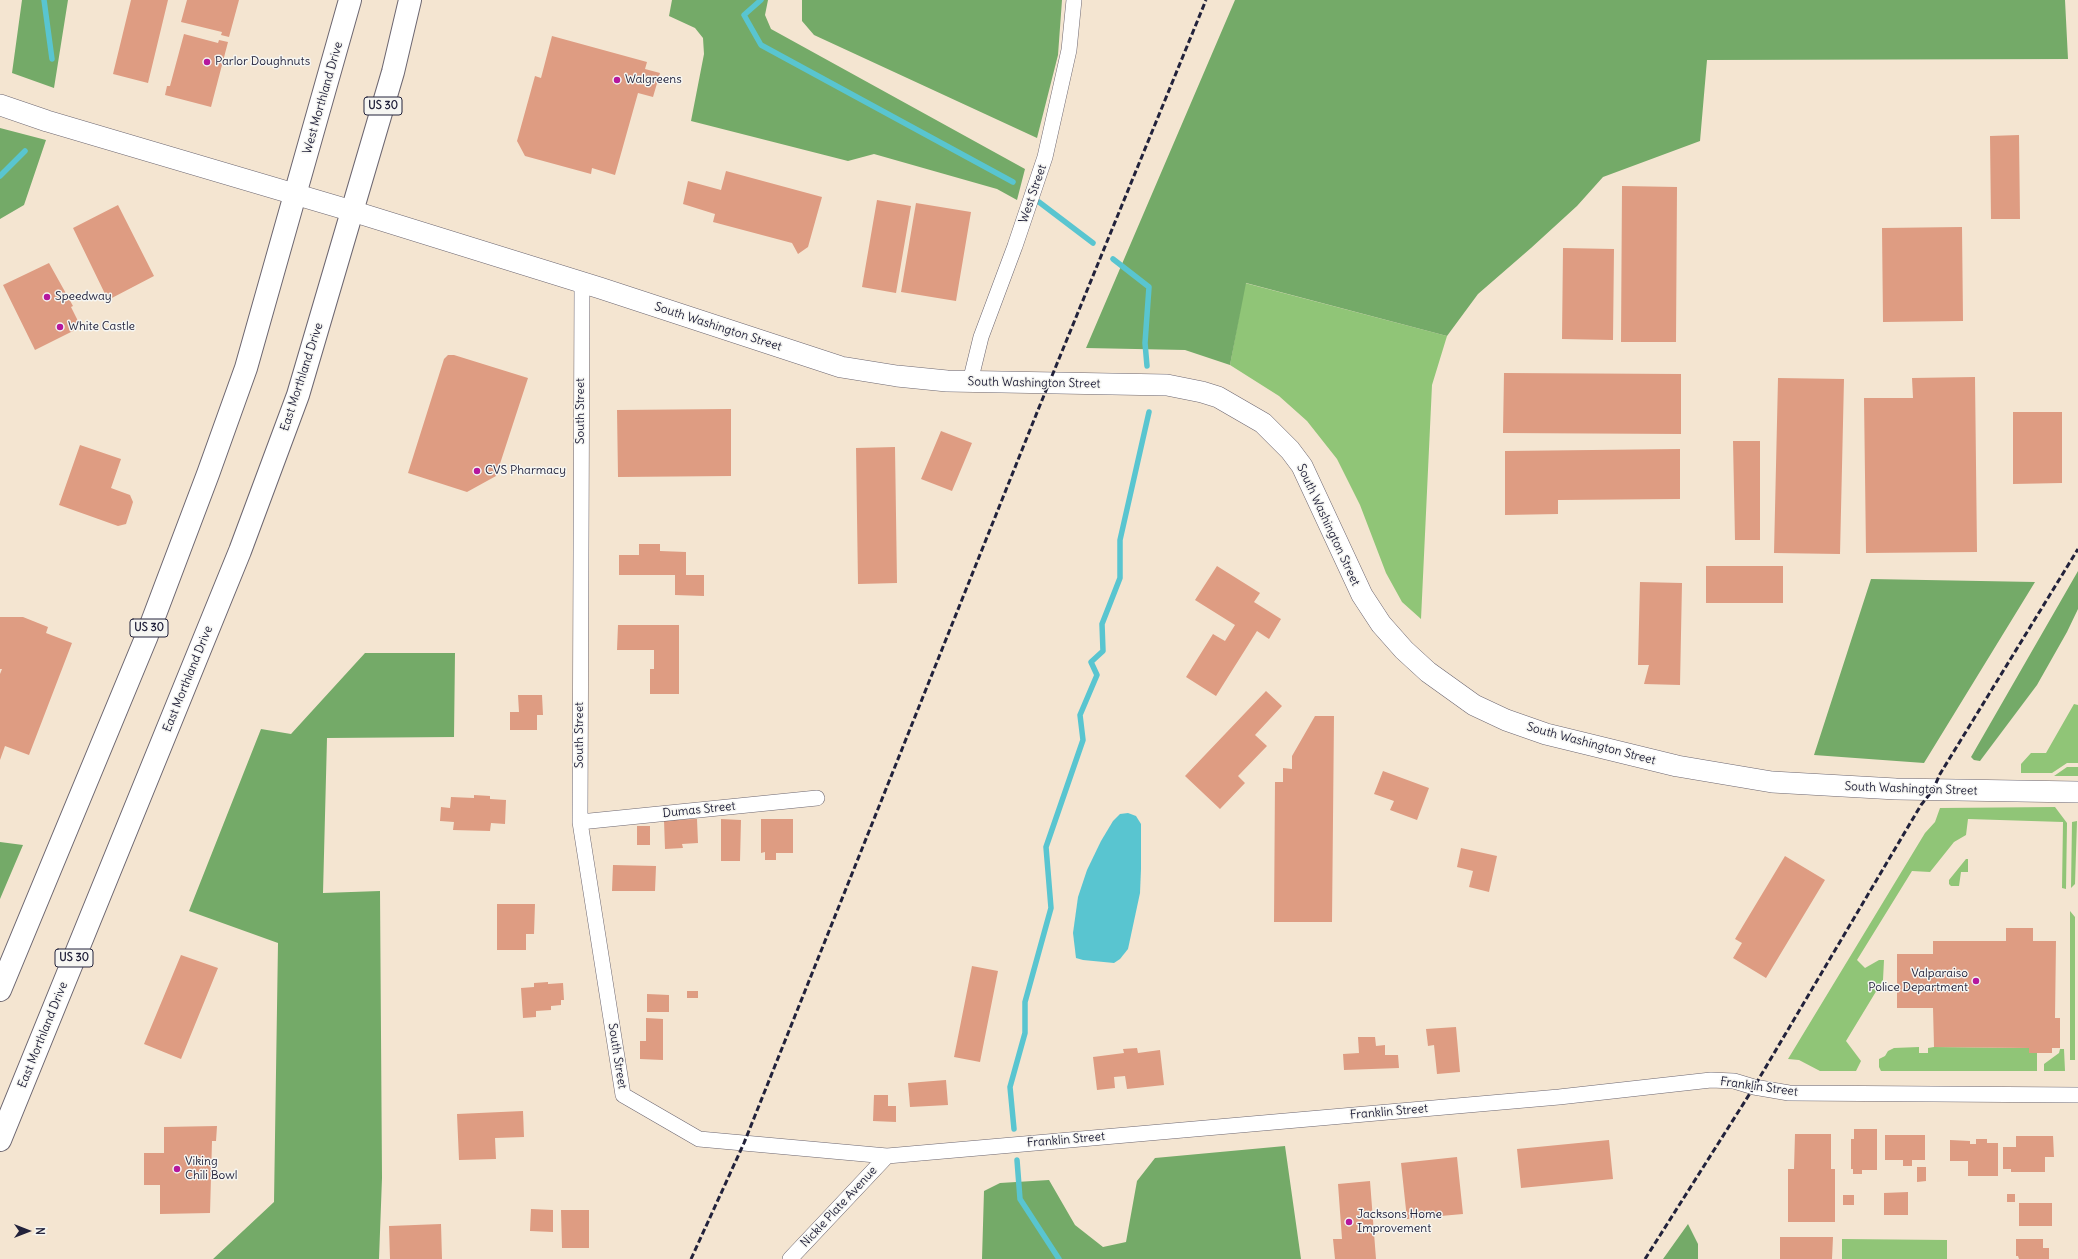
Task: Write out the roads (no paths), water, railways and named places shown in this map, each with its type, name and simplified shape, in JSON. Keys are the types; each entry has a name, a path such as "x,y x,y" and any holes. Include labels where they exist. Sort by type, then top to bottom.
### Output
{"highway":[{"name":"West Morthland Drive","path":"296,195 350,0"},
{"name":"US 30","path":"352,211 393,72 410,0"},
{"name":"US 30","path":"0,990 144,643 208,474 246,368 296,195"},
{"name":"East Morthland Drive","path":"0,1140 240,551 298,395 352,211"}],"main road":[{"name":"South Washington Street","path":"0,104 47,121 352,211 582,283 841,367 923,380 1167,385 1202,392 1218,397 1250,414 1278,437 1302,466 1353,578 1381,624 1404,650 1428,672 1474,705 1506,720 1568,740 1642,758 1702,771 1772,782 1896,790 2078,792"}],"street":[{"name":"West Street","path":"970,382 981,337 1015,246 1045,157 1069,50 1074,0"},
{"name":"South Street","path":"582,283 580,822 623,1095 699,1139"},
{"name":"Dumas Street","path":"580,822 817,798"},
{"name":"Franklin Street","path":"699,1139 887,1156 1559,1097 1711,1080 1734,1081 1754,1087 1789,1093 2078,1095"},
{"name":"Nickle Plate Avenue","path":"790,1259 887,1156"}],"water":[{"path":"1128,813 1136,816 1141,824 1141,869 1140,893 1128,949 1120,959 1114,963 1076,958 1073,933 1078,897 1087,870 1101,841 1113,821 1120,814"}],"waterway":[{"path":"44,0 52,59"},
{"path":"761,0 744,15 761,45 1013,182"},
{"path":"0,176 25,151"},
{"path":"1039,202 1093,243"},
{"path":"1113,259 1149,287 1145,343 1147,366"},
{"path":"1014,1129 1010,1087 1025,1033 1025,1002 1051,908 1046,847 1083,740 1080,715 1097,675 1091,662 1103,651 1102,624 1120,578 1120,540 1149,412"},
{"path":"1017,1160 1020,1199 1059,1259"}],"railway":[{"path":"691,1259 744,1143 1038,410 1206,0"},
{"path":"1645,1259 1754,1087 1921,805 1933,790 1940,774 2078,549"}],"place":[{"name":"Parlor Doughnuts","path":"207,62"},
{"name":"Walgreens","path":"617,80"},
{"name":"Speedway","path":"47,297"},
{"name":"White Castle","path":"60,327"},
{"name":"CVS Pharmacy","path":"477,471"},
{"name":"Valparaiso Police Department","path":"1976,981"},
{"name":"Viking Chili Bowl","path":"177,1169"},
{"name":"Jacksons Home Improvement","path":"1349,1222"}]}
